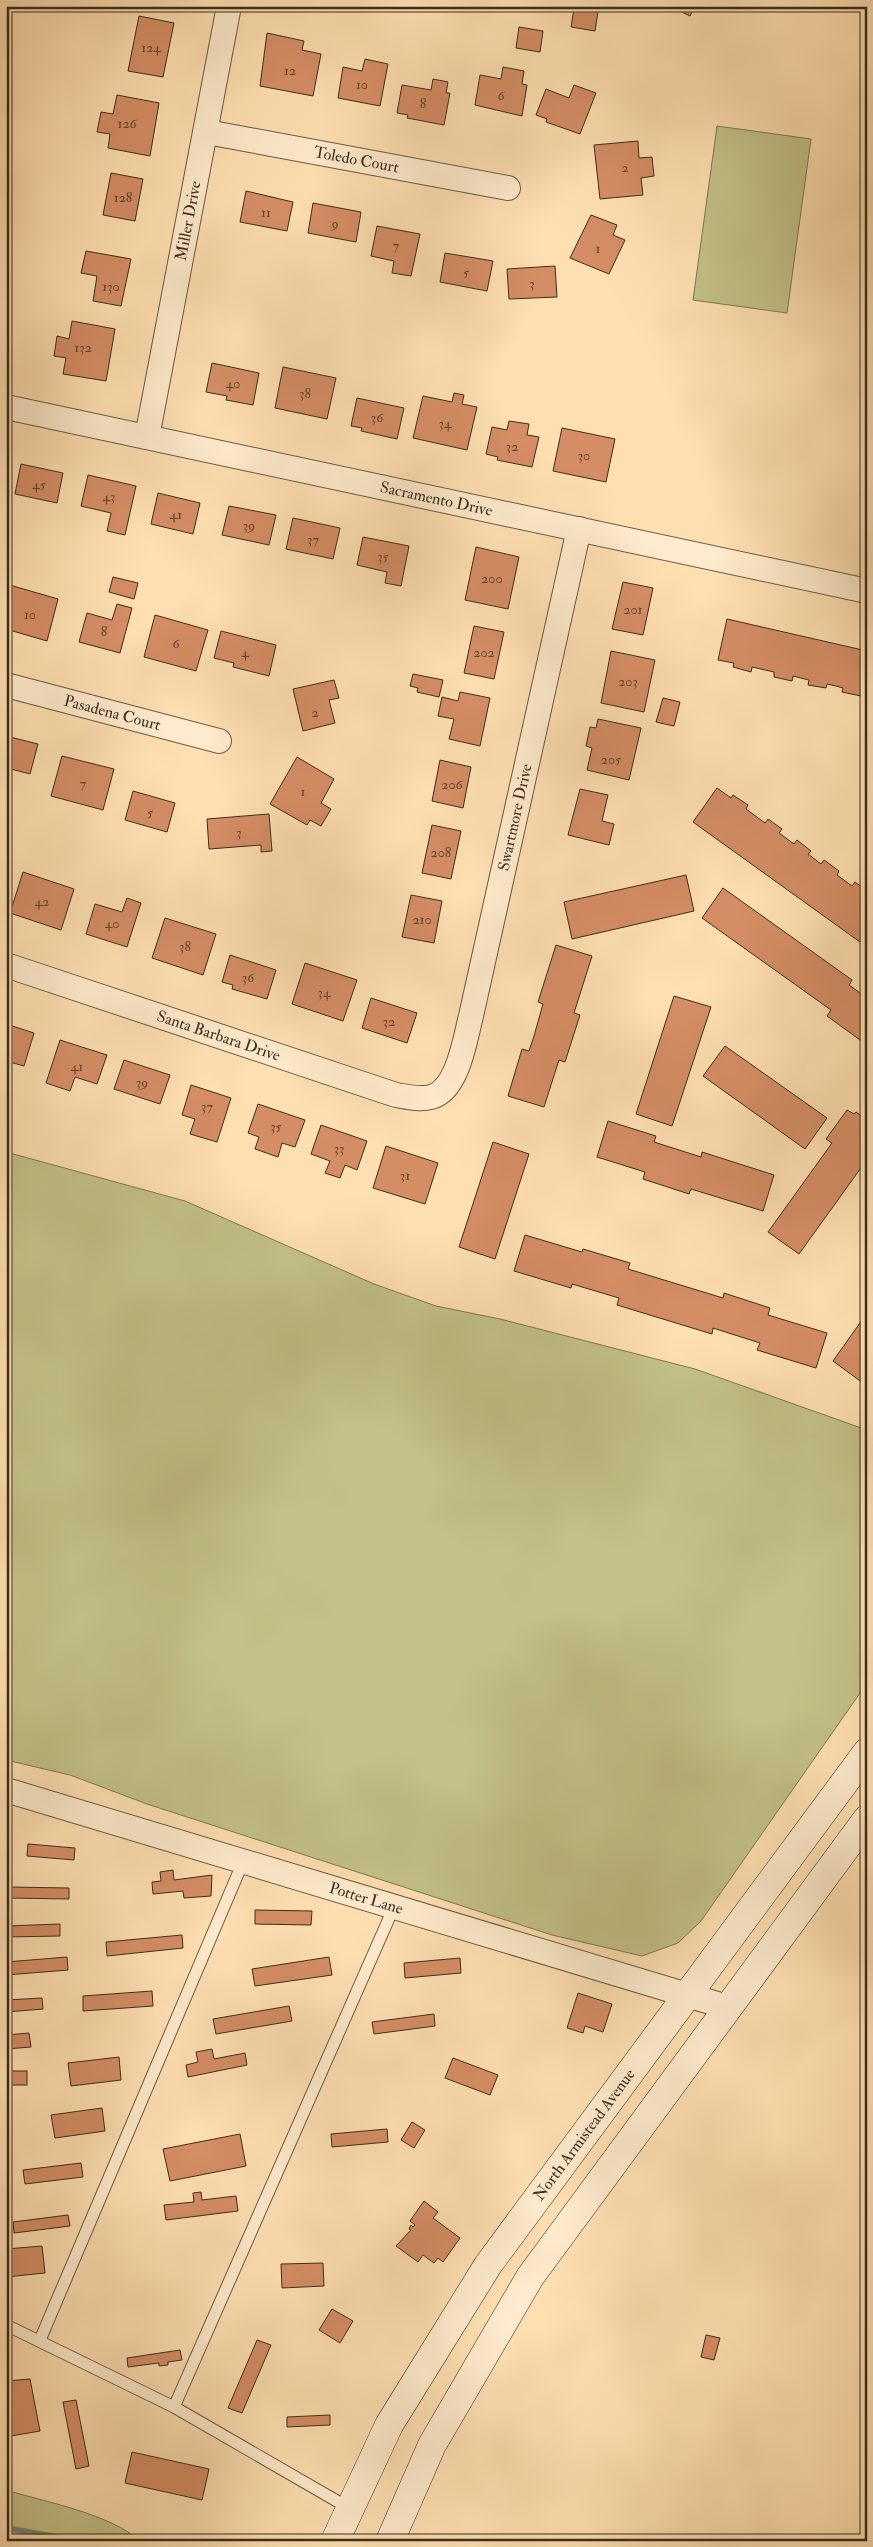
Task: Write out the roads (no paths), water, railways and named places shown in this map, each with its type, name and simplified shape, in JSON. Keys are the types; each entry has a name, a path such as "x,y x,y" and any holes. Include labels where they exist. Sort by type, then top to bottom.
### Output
{"main road":[{"name":"North Armistead Avenue","path":"335,2541 389,2425 488,2265 867,1752"},
{"path":"390,2541 432,2445 530,2277 867,1819"}],"street":[{"name":"Miller Drive","path":"147,437 207,132 229,6"},
{"name":"Toledo Court","path":"207,132 508,188"},
{"name":"Sacramento Drive","path":"6,406 867,591"},
{"name":"Swartmore Drive","path":"433,1097 450,1082 459,1061 471,1016 579,529"},
{"name":"Pasadena Court","path":"6,684 219,741"},
{"name":"Santa Barbara Drive","path":"6,965 396,1094 418,1099 433,1097"},
{"name":"Potter Lane","path":"7,1794 243,1862 727,2007"}],"lane":[{"path":"40,2340 243,1862"},
{"path":"174,2407 394,1907"},
{"path":"6,2325 174,2407 349,2508"}],"waterway":[{"path":"6,2528 78,2541"}]}
